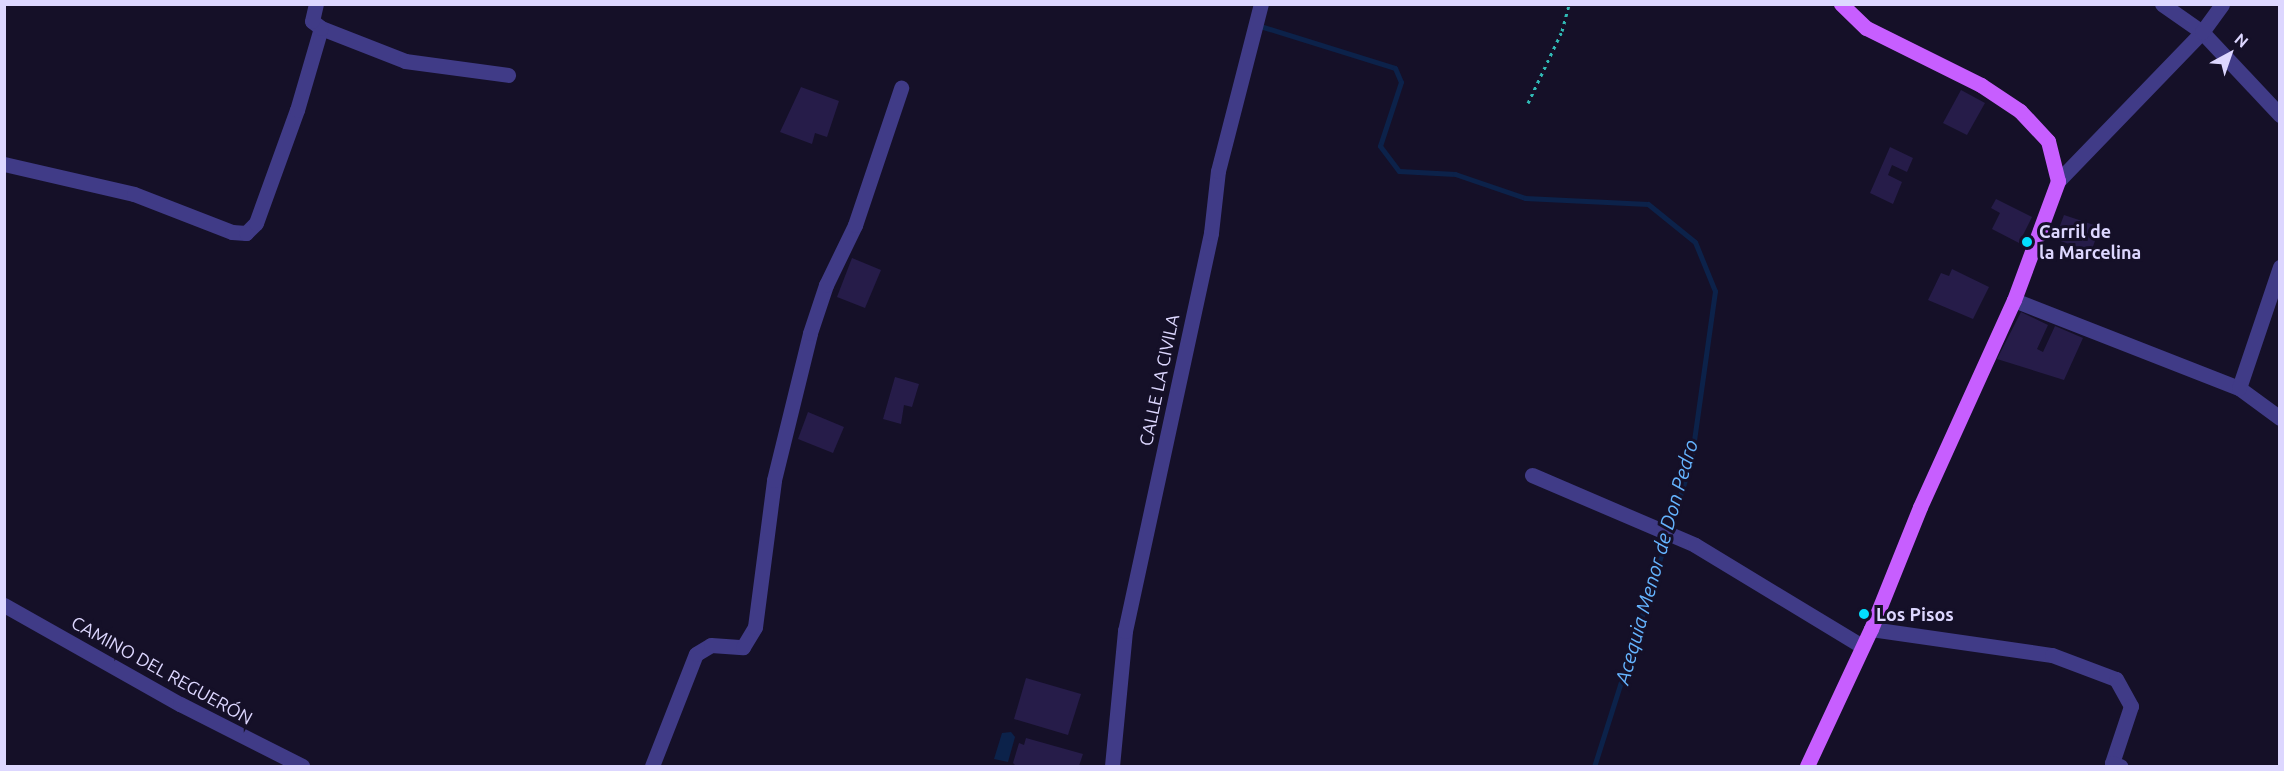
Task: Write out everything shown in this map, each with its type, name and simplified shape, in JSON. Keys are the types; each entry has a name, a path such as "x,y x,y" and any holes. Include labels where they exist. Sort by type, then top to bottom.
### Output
{"main road":[{"path":"1807,766 1872,629 1920,507 2014,300 2058,181 2048,141 2020,111 1981,85 1866,28 1841,4"}],"street":[{"path":"316,4 312,21 321,28 405,61 508,75"},
{"name":"CALLE LA CIVILA","path":"1112,766 1125,631 1211,232 1218,171 1261,4"},
{"path":"2162,4 2202,32 2280,115"},
{"path":"2058,181 2202,32 2222,4"},
{"path":"4,164 134,194 232,232 246,233 256,223 282,158 321,28"},
{"path":"652,766 696,654 711,645 743,647 755,627 769,509 810,333 826,285 855,225 901,88"},
{"path":"2239,388 2280,267"},
{"path":"2014,300 2239,388 2280,418"},
{"path":"1532,475 1695,544 1862,646"},
{"name":"CAMINO DEL REGUERÓN","path":"4,605 180,704 302,766"},
{"path":"1872,629 2052,655 2116,679 2131,706 2112,763 2120,766"}],"path":[{"path":"1528,103 1562,31 1569,4"}],"water":[{"path":"1011,732 1015,737 1008,762 994,759 1002,733"}],"building":[{"path":"801,87 839,101 827,137 815,133 812,144 780,132"},
{"path":"1961,90 1985,103 1967,135 1943,123"},
{"path":"1890,147 1913,158 1907,172 1892,165 1888,175 1902,182 1893,204 1870,193"},
{"path":"1996,199 2032,217 2019,243 1992,229 2000,213 1991,208"},
{"path":"2064,215 2100,227 2091,252 2055,239"},
{"path":"852,258 881,270 865,308 837,297"},
{"path":"1952,269 1989,287 1973,319 1928,300 1941,273 1949,276"},
{"path":"2021,312 2048,325 2037,349 2043,352 2055,326 2083,338 2064,380 1997,359"},
{"path":"895,377 919,384 912,407 904,405 901,424 883,419"},
{"path":"808,412 844,427 833,453 798,439"},
{"path":"1026,678 1081,694 1068,735 1014,719"},
{"path":"1026,738 1083,754 1079,766 1016,766 1013,763 1019,743 1024,745"}],"waterway":[{"name":"Acequia Menor de Don Pedro","path":"1260,26 1395,68 1401,82 1380,146 1399,171 1455,174 1525,198 1648,204 1695,242 1715,291 1691,461 1594,766"}],"place":[{"name":"Carril de la Marcelina","path":"2027,242"},
{"name":"Los Pisos","path":"1864,614"}]}
